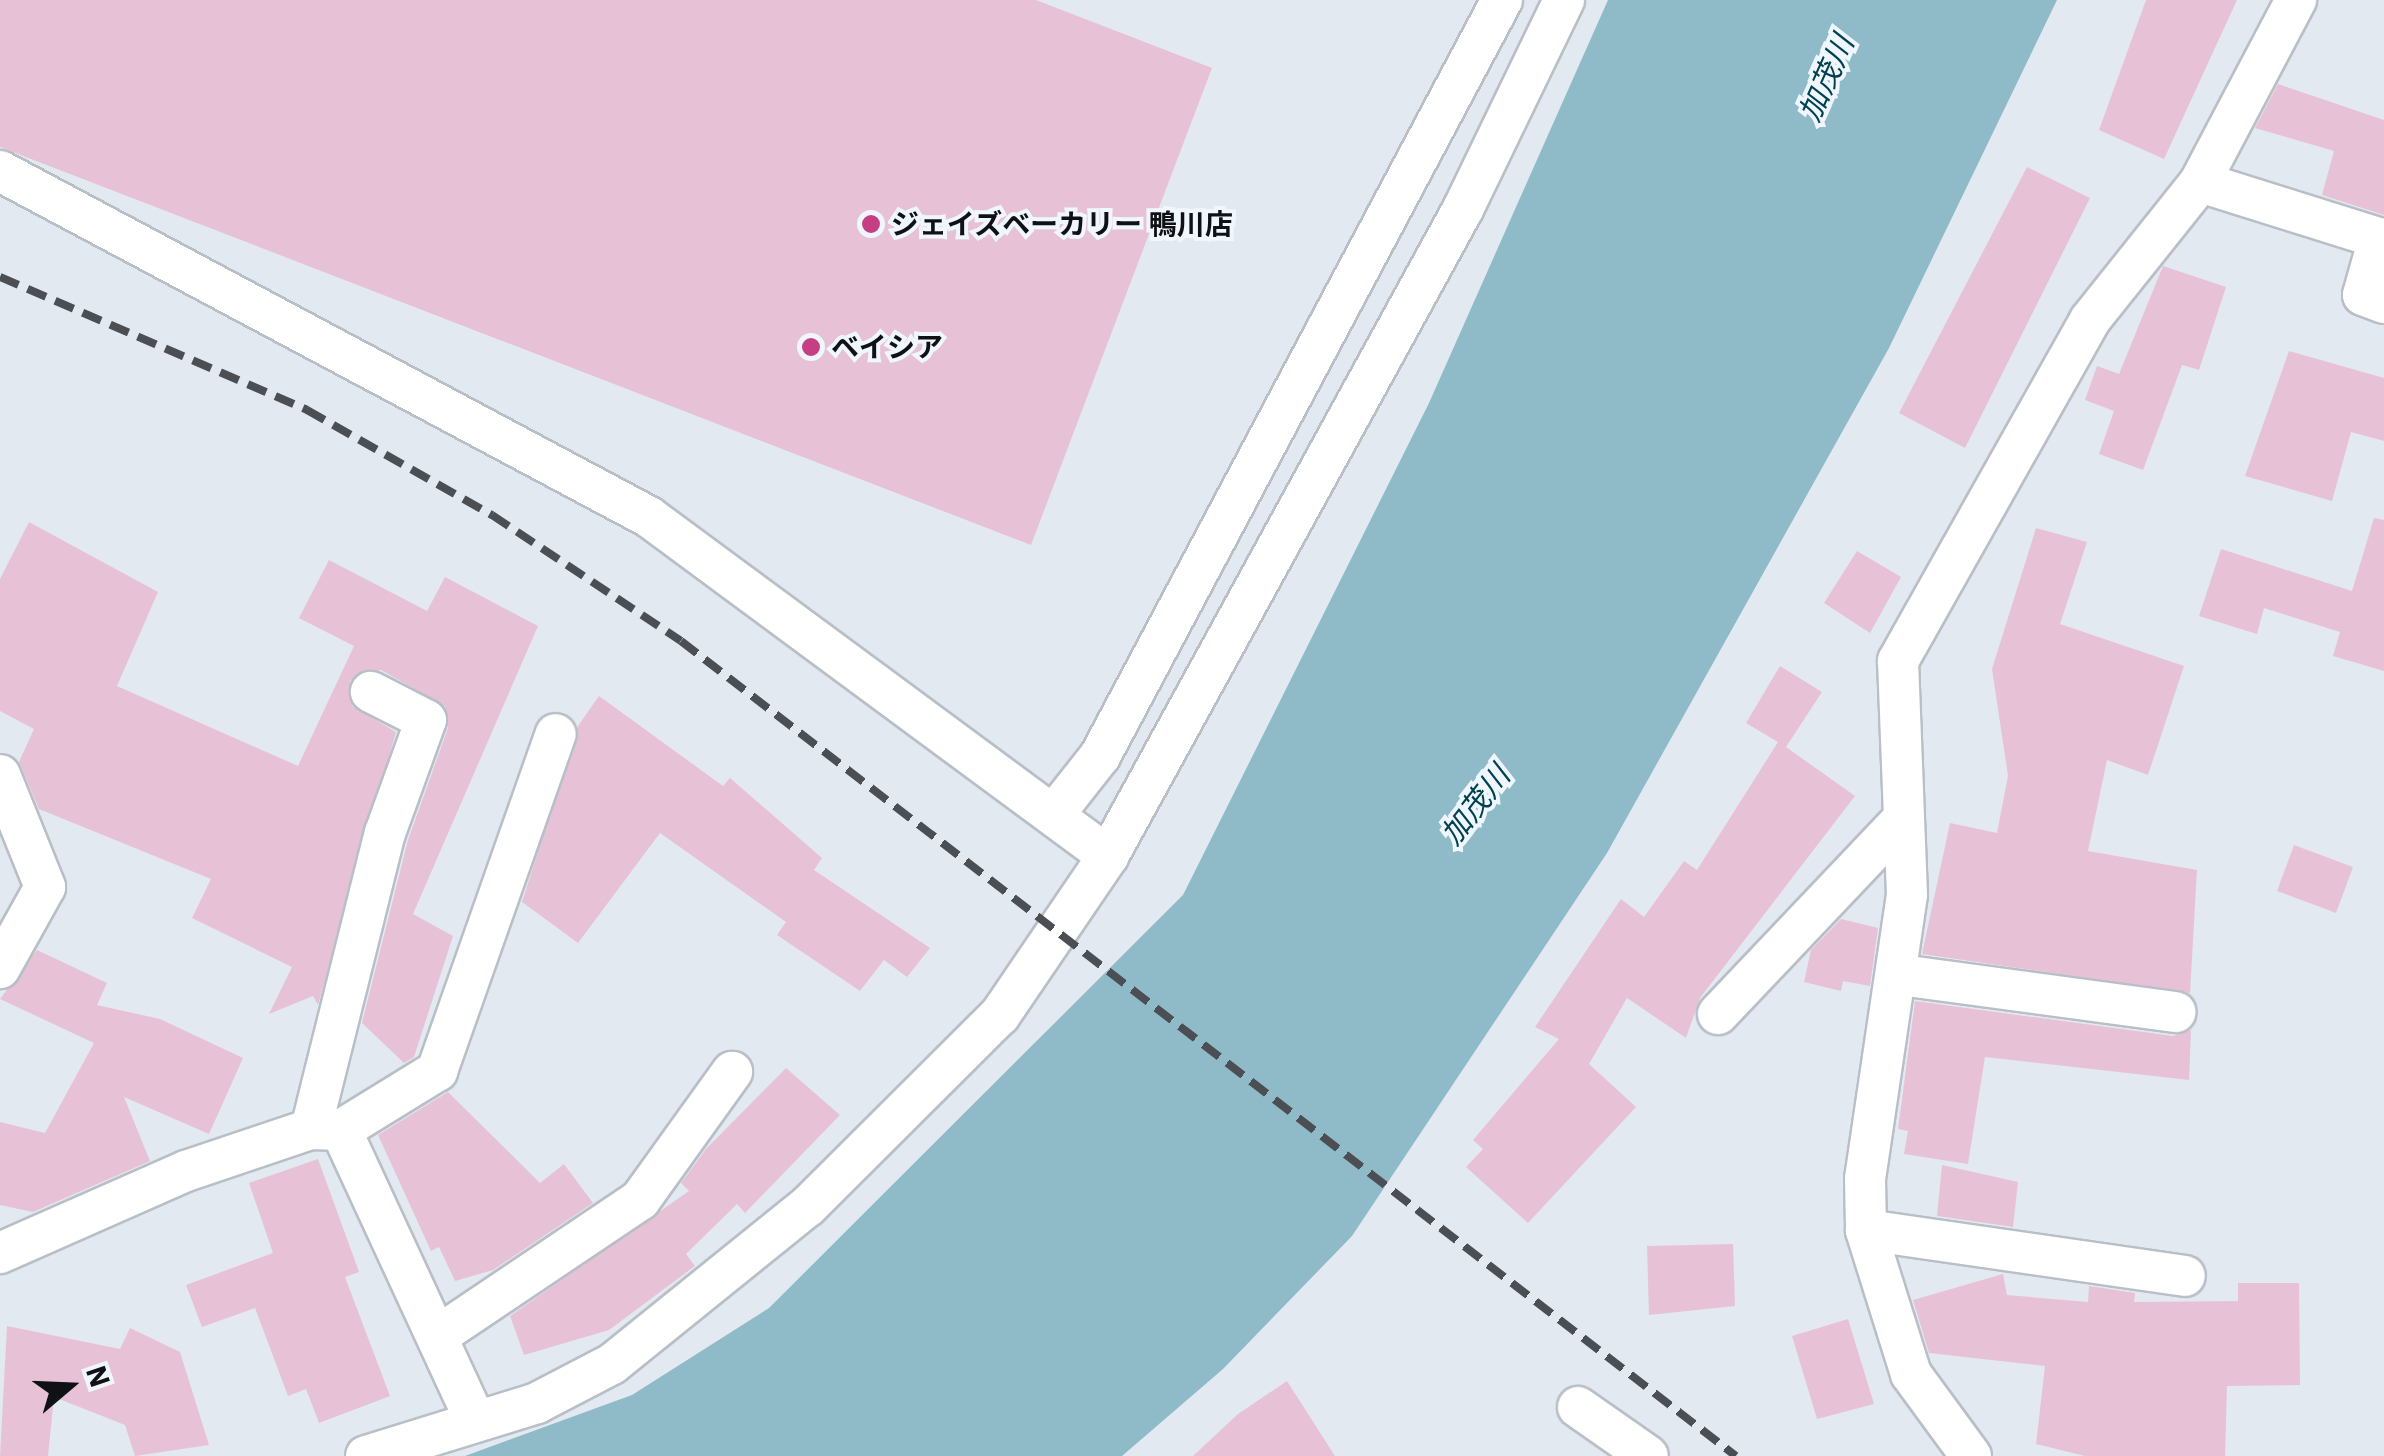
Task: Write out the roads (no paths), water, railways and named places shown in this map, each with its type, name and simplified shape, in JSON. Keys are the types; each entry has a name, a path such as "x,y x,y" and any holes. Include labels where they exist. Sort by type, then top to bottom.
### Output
{"street":[{"path":"1054,812 1100,756 1502,0"},
{"path":"366,1456 537,1403 612,1364 808,1206 1000,1015 1108,856 1463,209 1564,0"},
{"path":"1971,1456 1910,1374 1866,1230 1865,1179 1901,975 1898,661 2090,320 2200,182 2296,0"},
{"path":"0,171 649,517 1054,812 1108,856"},
{"path":"2200,182 2379,238 2364,296 2384,303"},
{"path":"371,692 426,720 386,834 326,1130 442,1333 475,1420"},
{"path":"0,1254 186,1171 326,1130 436,1071 556,734"},
{"path":"0,775 44,887 0,968"},
{"path":"1718,1014 1901,821"},
{"path":"1901,975 2176,1012"},
{"path":"442,1333 640,1200 732,1072"},
{"path":"1866,1230 2185,1276"},
{"path":"1578,1407 1648,1456"}],"water":[{"name":"加茂川","path":"1608,0 2057,0 1889,348 1607,853 1352,1236 1223,1369 1122,1456 465,1456 632,1395 769,1308 1183,895 1429,403"}],"railway":[{"path":"0,277 307,410 492,515 681,641 1736,1456"}],"place":[{"name":"ジェイズベーカリー 鴨川店","path":"871,224"},
{"name":"ベイシア","path":"811,347"}]}
